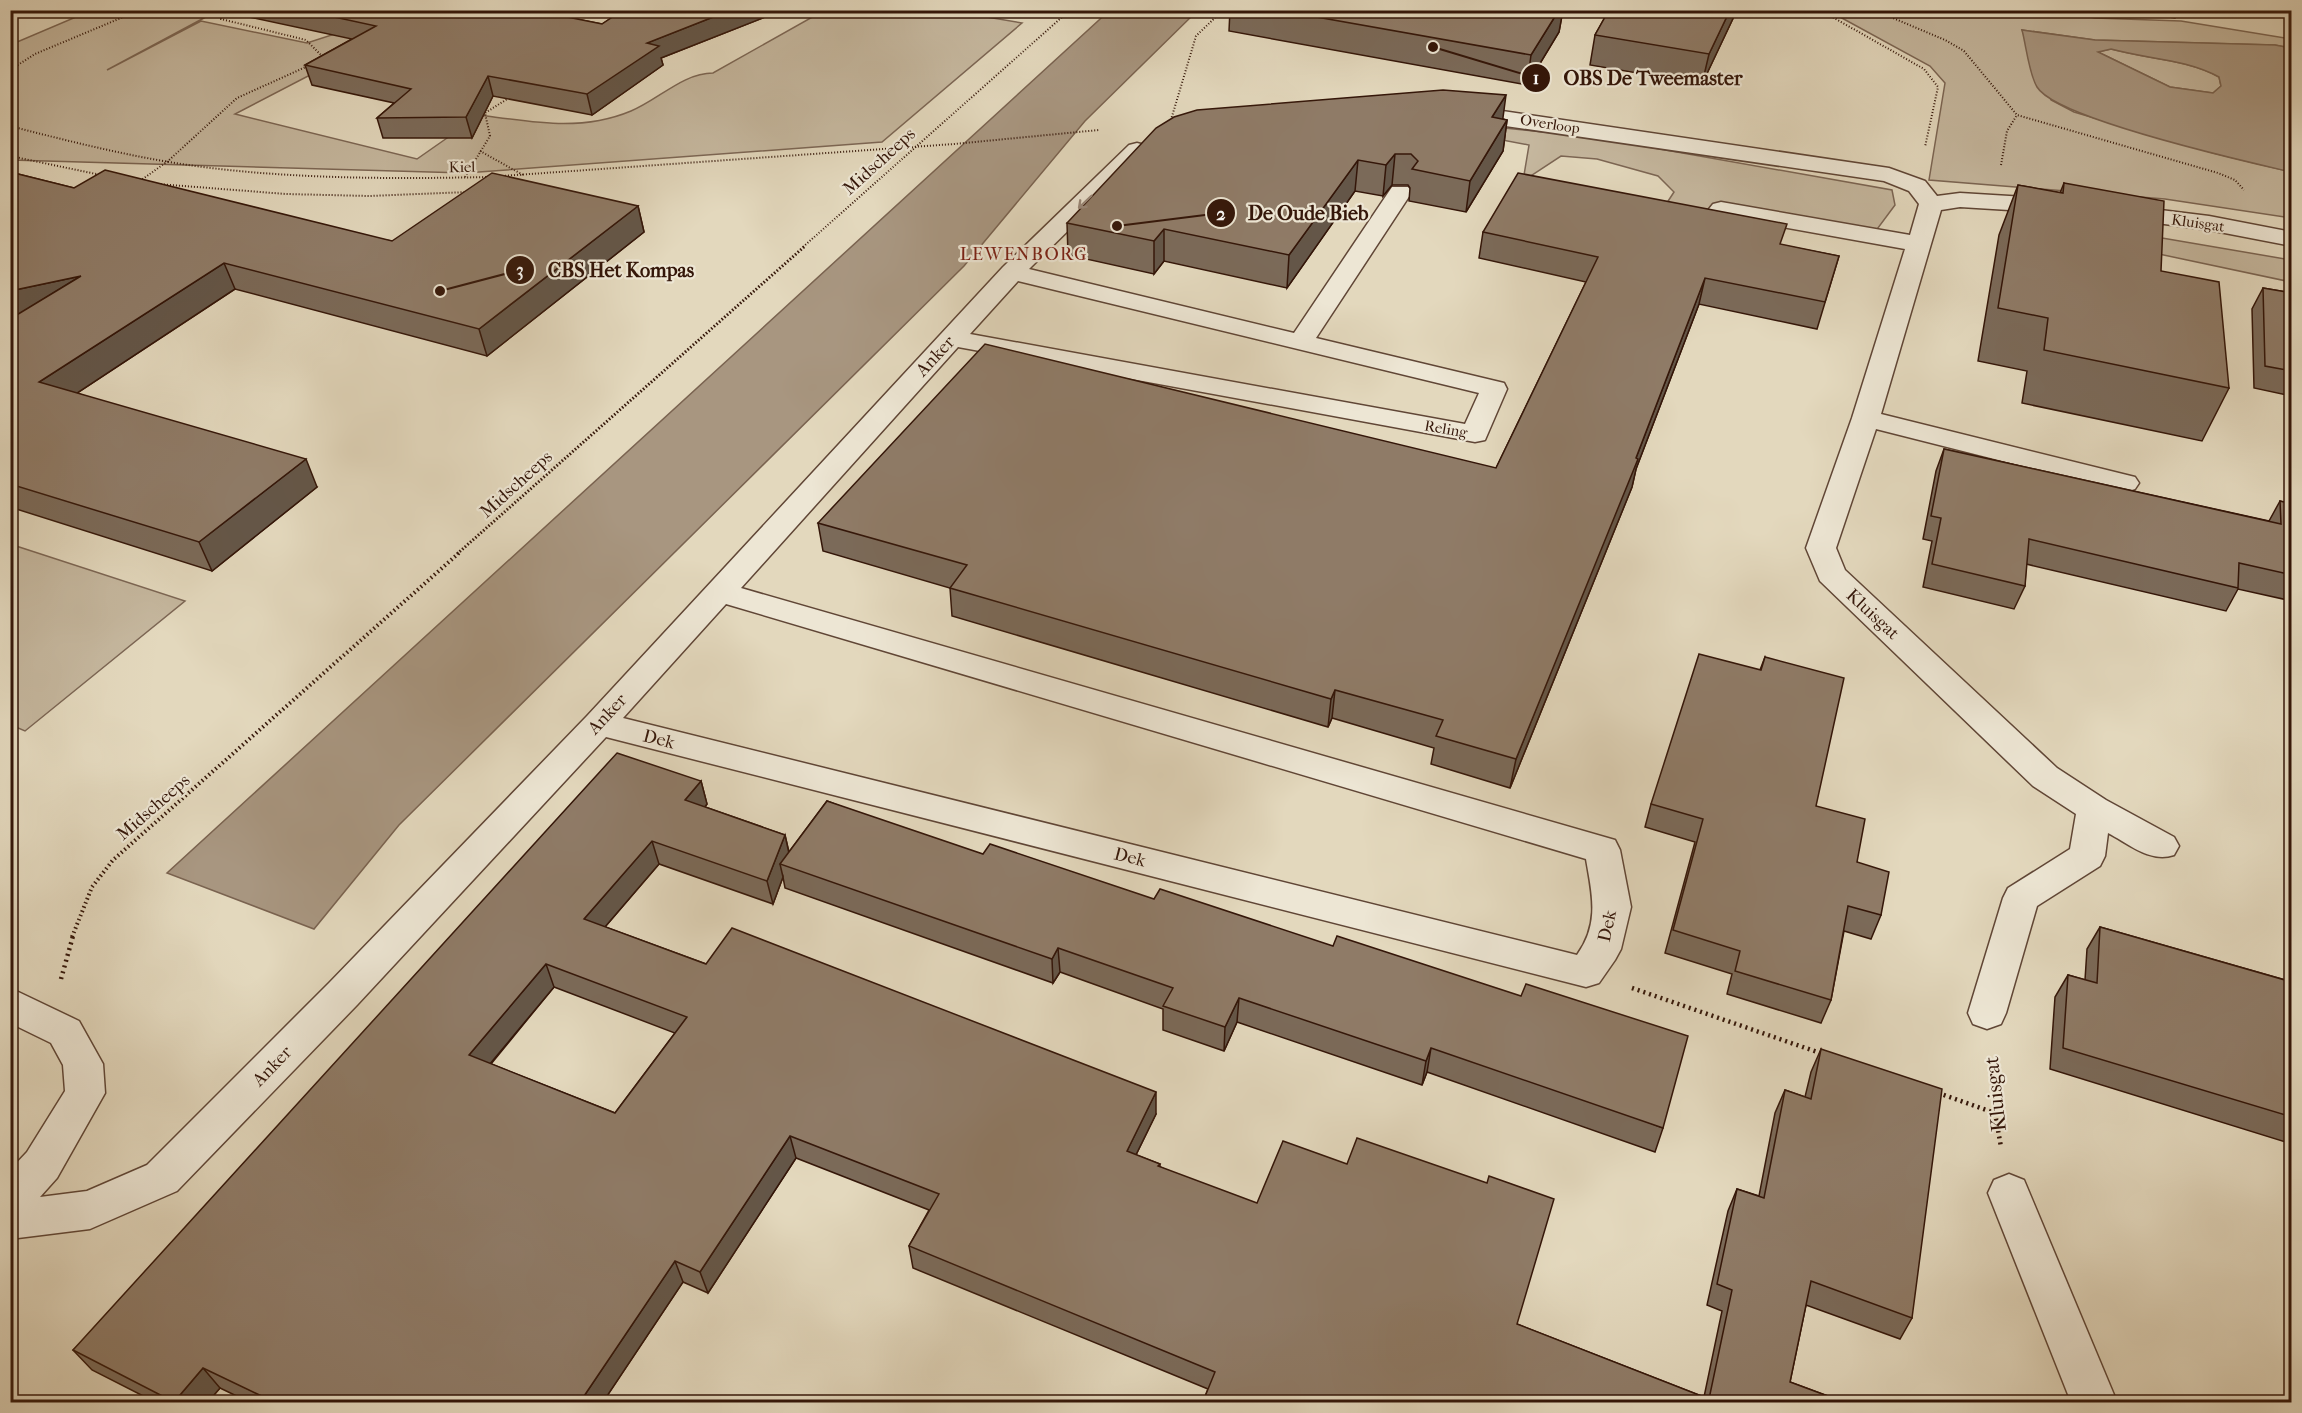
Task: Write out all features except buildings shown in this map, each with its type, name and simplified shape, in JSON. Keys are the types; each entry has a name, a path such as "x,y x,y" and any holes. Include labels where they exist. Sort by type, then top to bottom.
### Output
{"street":[{"name":"Overloop","path":"1438,112 1489,115 1889,175 1924,195"},
{"name":"Anker","path":"10,1220 90,1209 162,1179 343,994 599,724 1012,272 1162,130"},
{"path":"1301,341 1400,192"},
{"name":"Kluisgat","path":"2161,846 2094,809 2045,777 1831,574 1821,548 1866,418 1919,244 1924,195 1960,200 2089,209 2209,223 2292,239"},
{"path":"1721,209 1919,244"},
{"name":"Reling","path":"952,338 1475,434 1494,389 1012,272"},
{"path":"1866,418 2125,483"},
{"name":"Dek","path":"599,724 1586,972 1602,949 1613,907 1602,850 719,592"},
{"path":"1987,1013 2021,898 2087,856 2094,809"},
{"path":"10,1004 65,1032 83,1064 85,1093 42,1165 10,1200"},
{"path":"2009,1193 2094,1402"}],"path":[{"path":"10,70 35,54 140,10"},
{"path":"225,10 221,19 306,40 324,59 334,54"},
{"name":"Midscheeps","path":"48,1022 84,899 95,879 113,860 1070,10"},
{"path":"1162,130 1196,36 1223,10"},
{"path":"1820,10 1924,69 1938,87 1924,195"},
{"path":"1874,10 1945,40 1964,51 2017,115 2235,180 2253,199 2263,234"},
{"path":"313,64 237,98 168,160 138,182 286,194 369,196 473,191"},
{"path":"465,177 490,136 485,113 522,91"},
{"path":"2005,202 2000,182 2001,158 2007,131 2017,115"},
{"name":"Kiel","path":"10,126 81,145 238,171 373,178 524,176 954,144 1110,129"},
{"path":"480,151 524,176"},
{"path":"10,156 105,176"},
{"path":"515,181 524,176"},
{"path":"1586,972 1829,1056"},
{"name":"Kluisgat","path":"1987,1013 1995,1113 2009,1193"},
{"path":"1928,1090 1995,1113"}],"shaded area":[{"path":"1110,10 1197,11 1085,121 964,266 399,825 314,929 167,873"},
{"path":"90,11 217,11 107,70 201,21 307,43 381,19 414,21 235,114 417,159 480,115 556,124 594,121 631,111 691,77 713,73 823,11 951,11 1022,23 882,142 465,173 11,160 10,45"},
{"path":"1829,11 2057,11 2095,18 2181,21 2291,39 2291,48 2275,45 2095,40 2022,30 2051,100 2074,112 2213,153 2291,172 2291,218 2165,199 1929,180 1945,83 1930,66"},
{"path":"2022,30 2095,40 2275,45 2291,48 2291,172 2155,138 2079,112 2052,99 2037,87 2034,81","holes":["2111,49 2193,66 2219,77 2221,86 2213,93 2170,87 2098,52"]},
{"path":"2111,49 2193,66 2219,77 2221,86 2213,93 2170,87 2098,52"},
{"path":"1466,124 1592,137 1892,190 1895,205 1875,232 1720,204 1683,221 1661,212 1674,192 1658,176 1597,159 1561,156 1523,181 1529,145 1460,132"},
{"path":"2080,224 2291,260 2291,282 2074,236"},
{"path":"10,544 185,601 25,731 11,725"}],"place":[{"name":"OBS De Tweemaster","path":"1433,47"},
{"name":"De Oude Bieb","path":"1117,226"},
{"name":"CBS Het Kompas","path":"440,291"}],"district":[{"name":"LEWENBORG","path":"1024,254"}]}
